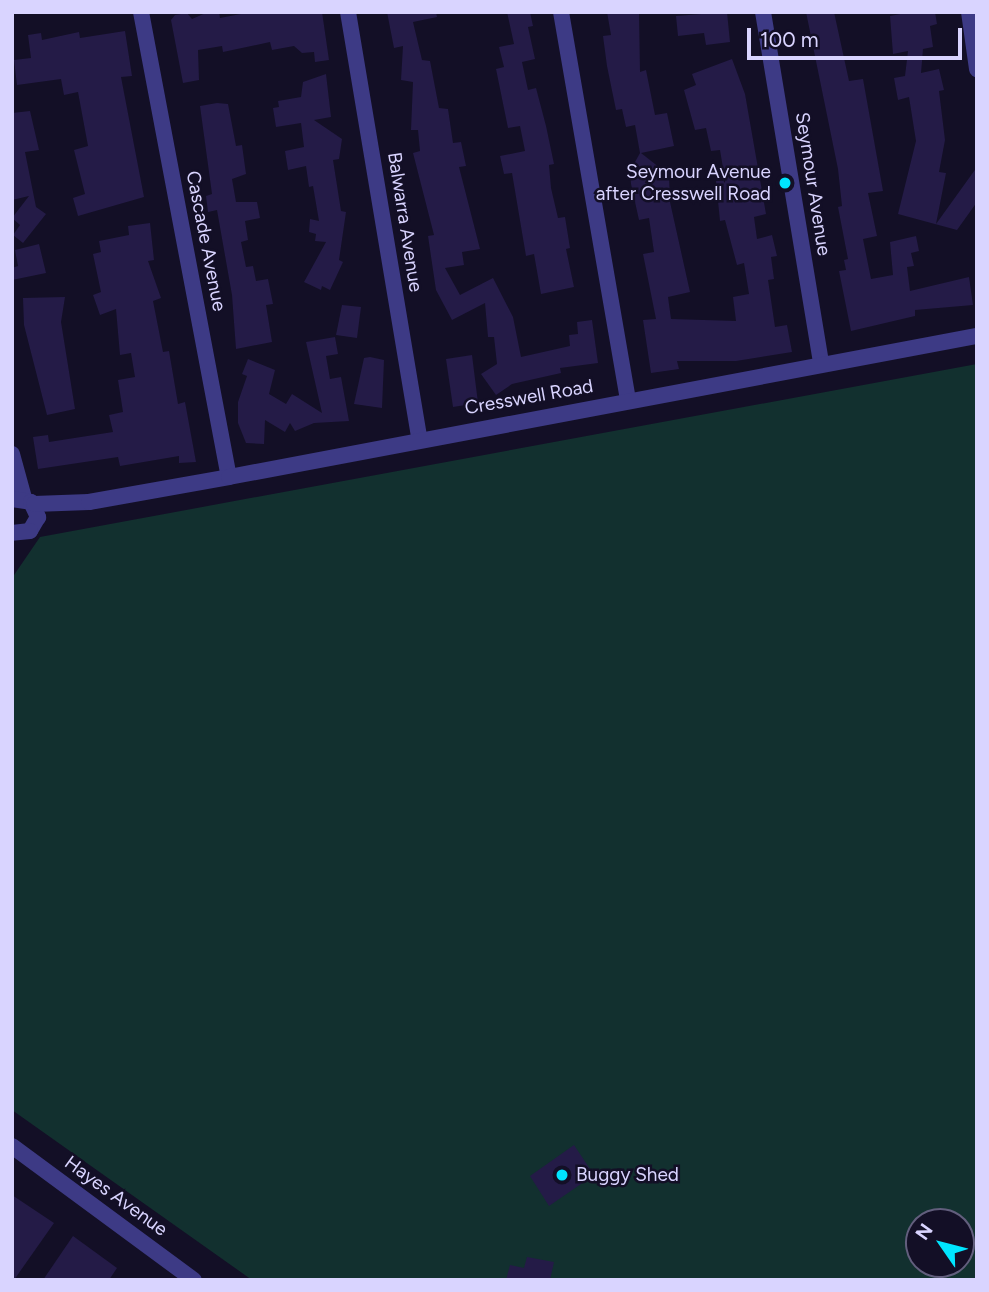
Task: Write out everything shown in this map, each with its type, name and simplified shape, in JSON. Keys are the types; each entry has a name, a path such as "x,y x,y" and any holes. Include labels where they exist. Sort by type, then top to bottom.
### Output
{"street":[{"name":"Cascade Avenue","path":"141,12 229,477"},
{"name":"Balwarra Avenue","path":"348,12 419,438"},
{"path":"561,12 628,400"},
{"name":"Seymour Avenue","path":"763,12 821,362"},
{"path":"969,12 977,69"},
{"name":"Cresswell Road","path":"24,502 89,502 821,362 977,336"},
{"path":"14,462 30,531 15,538"},
{"name":"Hayes Avenue","path":"12,1146 194,1280"}],"green space":[{"path":"977,364 977,1280 252,1280 12,1110 12,578 40,537"}],"building":[{"path":"208,12 219,12 220,18 251,12 322,12 329,60 315,62 314,52 302,53 294,46 272,50 270,42 223,52 222,46 198,50 199,80 183,83 171,20 175,15 187,13 192,19"},
{"path":"387,12 436,12 437,17 413,22 422,60 430,61 439,108 448,109 453,143 461,142 466,166 459,167 480,249 462,252 464,265 445,268 460,295 493,278 513,317 521,357 570,346 569,335 578,334 577,322 592,320 598,363 560,368 561,373 512,384 496,395 481,374 497,364 494,337 488,337 485,303 452,320 436,290 428,236 434,235 413,153 420,151 418,130 411,130 413,82 401,80 403,46 394,48"},
{"path":"507,12 530,12 533,26 528,27 535,59 522,62 528,90 536,88 546,126 554,164 549,165 551,188 558,218 565,217 570,248 566,249 574,287 541,294 534,254 526,256 512,173 504,174 500,156 525,151 520,126 508,128 496,69 504,67 499,47 514,44"},
{"path":"607,12 639,12 640,72 646,70 655,115 667,113 674,146 641,153 669,175 670,202 690,292 668,297 671,319 736,321 733,297 749,294 744,263 737,265 725,220 720,221 716,181 725,180 720,150 711,151 706,128 695,130 684,90 696,85 692,74 732,59 745,94 766,214 754,217 757,239 772,235 777,256 771,257 774,279 768,280 775,327 787,325 792,352 736,361 677,361 679,369 651,373 643,320 656,319 643,254 654,252 649,218 639,220 631,184 630,171 640,153 635,125 626,127 622,109 616,110 607,66 603,36 611,35"},
{"path":"727,12 730,42 706,45 704,33 678,36 676,16"},
{"path":"806,12 834,12 849,81 863,79 883,191 868,193 877,236 863,239 871,279 893,275 890,242 916,236 919,251 911,253 914,266 907,267 910,291 969,277 973,305 915,310 915,316 851,331 839,271 846,270 844,260 848,259 838,207 842,206 838,169"},
{"path":"911,12 935,12 937,24 930,26 933,47 923,49 921,73 939,69 944,90 939,91 945,140 939,172 946,173 936,224 977,167 977,202 957,230 898,214 916,141 909,97 898,100 894,78 905,76 908,51 893,54 890,16"},
{"path":"125,31 132,76 121,77 144,197 78,216 73,198 85,194 74,150 88,146 78,92 64,95 61,79 17,85 14,60 31,58 28,35 41,33 42,40 79,32 80,38"},
{"path":"326,74 331,117 314,120 342,139 339,159 333,160 341,211 346,212 339,260 343,262 330,290 322,286 321,290 304,282 326,242 315,241 316,234 309,232 310,219 319,221 313,186 309,187 306,166 288,170 285,151 304,147 301,123 276,127 273,108 279,107 278,101 301,97 303,82"},
{"path":"228,104 236,146 242,145 246,174 232,179 236,202 257,202 260,218 245,221 248,240 241,242 246,267 253,266 256,281 268,279 273,304 266,305 272,342 236,349 232,295 217,210 208,212 206,196 212,194 200,106"},
{"path":"30,111 39,150 25,152 36,207 46,214 23,243 13,235 20,225 12,218 29,196 12,200 12,113"},
{"path":"150,223 154,260 148,261 161,298 153,301 163,352 169,351 178,404 185,402 196,462 179,463 179,456 120,466 118,457 38,469 33,437 48,435 49,442 113,432 109,415 123,412 118,380 135,377 131,353 120,355 116,309 100,315 93,295 101,292 93,254 101,252 99,241 129,235 128,226"},
{"path":"39,244 46,273 12,280 12,268 18,266 15,250"},
{"path":"65,297 61,322 75,409 47,415 24,325 23,298"},
{"path":"342,305 361,307 357,338 336,335"},
{"path":"335,337 338,354 326,356 330,379 341,377 349,421 314,423 295,431 290,423 285,432 265,420 264,444 246,443 238,423 238,402 247,376 242,374 248,359 275,370 269,394 286,404 292,394 322,413 306,342"},
{"path":"472,355 478,403 453,407 446,359"},
{"path":"364,358 384,360 382,408 354,404"},
{"name":"Buggy Shed","path":"574,1145 594,1175 549,1206 530,1176"},
{"path":"12,1195 54,1223 14,1280 12,1280"},
{"path":"73,1236 117,1268 109,1280 43,1280"},
{"path":"527,1257 554,1262 550,1280 506,1280 510,1265 524,1268"}],"place":[{"name":"Seymour Avenue after Cresswell Road","path":"785,183"},
{"name":"Buggy Shed","path":"562,1175"}]}
